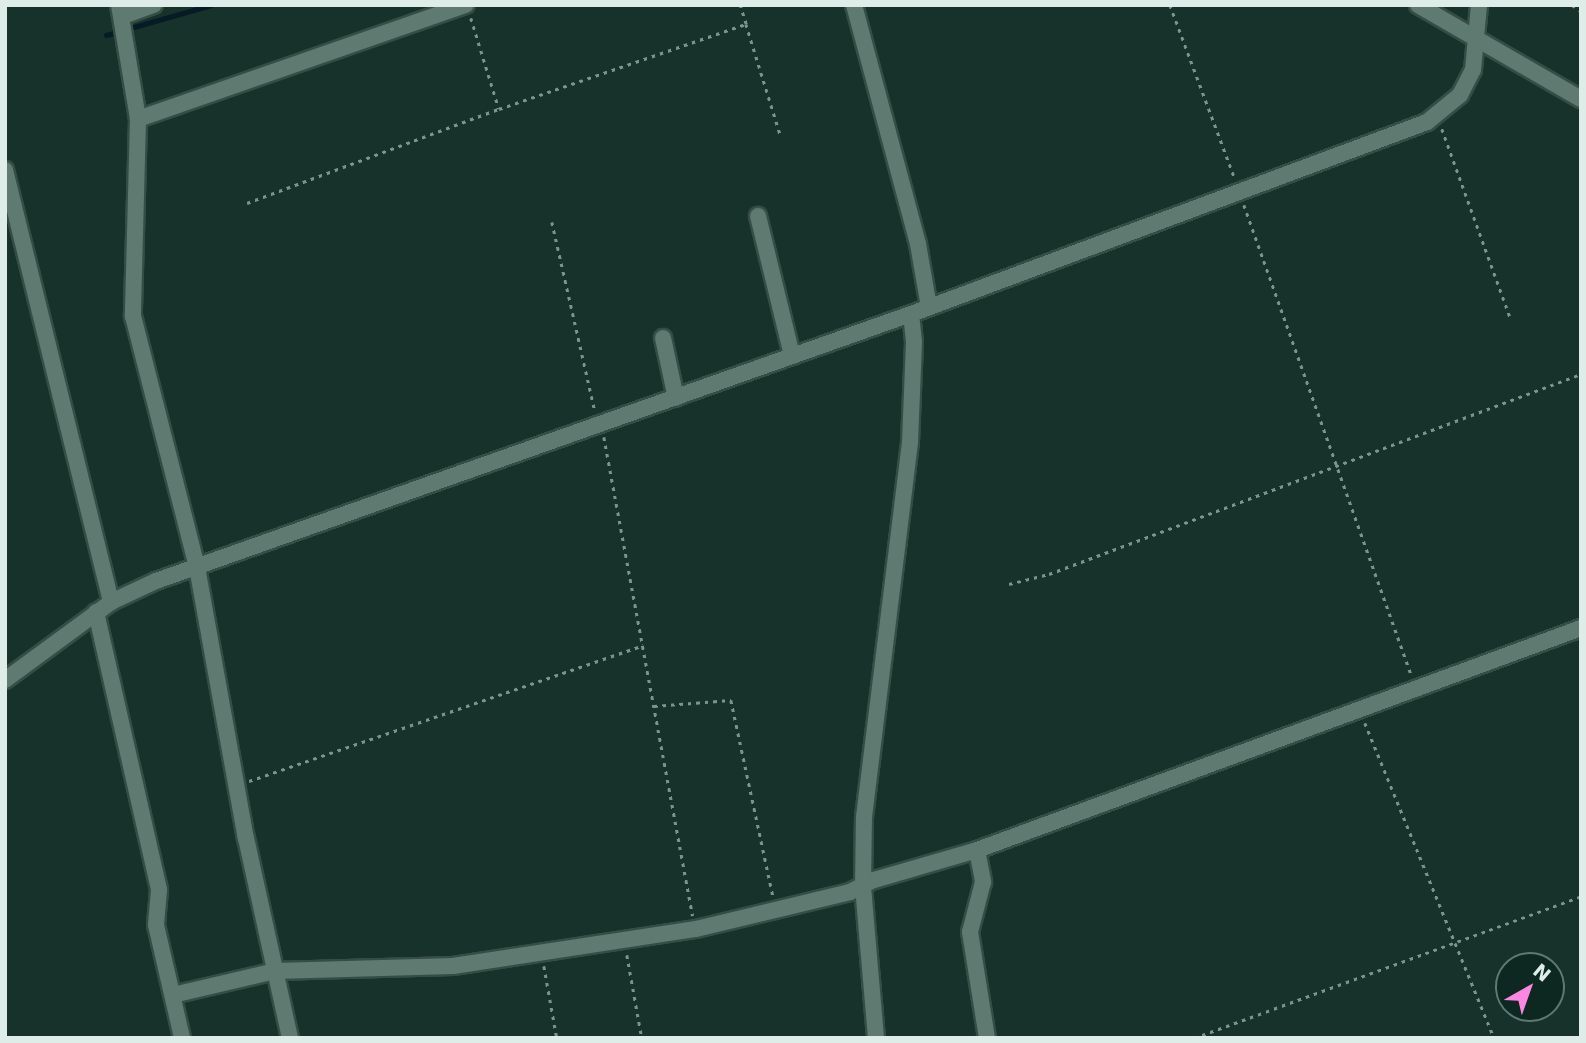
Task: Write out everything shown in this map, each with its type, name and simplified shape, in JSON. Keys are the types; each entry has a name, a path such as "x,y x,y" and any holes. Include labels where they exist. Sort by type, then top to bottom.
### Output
{"street":[{"path":"154,5 121,10 138,119 133,316 193,568 272,972 290,1038"},
{"path":"138,119 467,5"},
{"path":"854,5 918,244 929,307"},
{"path":"1418,5 1581,99"},
{"path":"5,680 111,602 156,582 911,314 1240,193 1436,117 1460,95 1473,70 1481,8"},
{"path":"5,170 111,602"},
{"path":"758,216 792,356"},
{"path":"876,1038 863,886 864,817 910,442 911,314"},
{"path":"663,338 676,398"},
{"path":"96,612 159,890 156,925 182,1038"},
{"path":"173,995 272,972 453,966 696,929 776,910 970,852 1581,628"},
{"path":"970,852 982,895 970,932 987,1038"}],"path":[{"path":"467,5 499,109"},
{"path":"740,5 781,137"},
{"path":"1170,5 1240,193 1416,689"},
{"path":"1572,5 1581,11"},
{"path":"247,203 499,109 746,24"},
{"path":"1436,117 1511,320"},
{"path":"552,222 599,425 696,929"},
{"path":"1009,584 1049,574 1581,374"},
{"path":"236,783 643,645"},
{"path":"654,706 731,700 776,910"},
{"path":"1359,710 1494,1038"},
{"path":"1194,1038 1581,895"},
{"path":"625,940 642,1038"},
{"path":"541,953 557,1038"}],"waterway":[{"path":"127,29 211,5"},
{"path":"106,35 118,32"}]}
